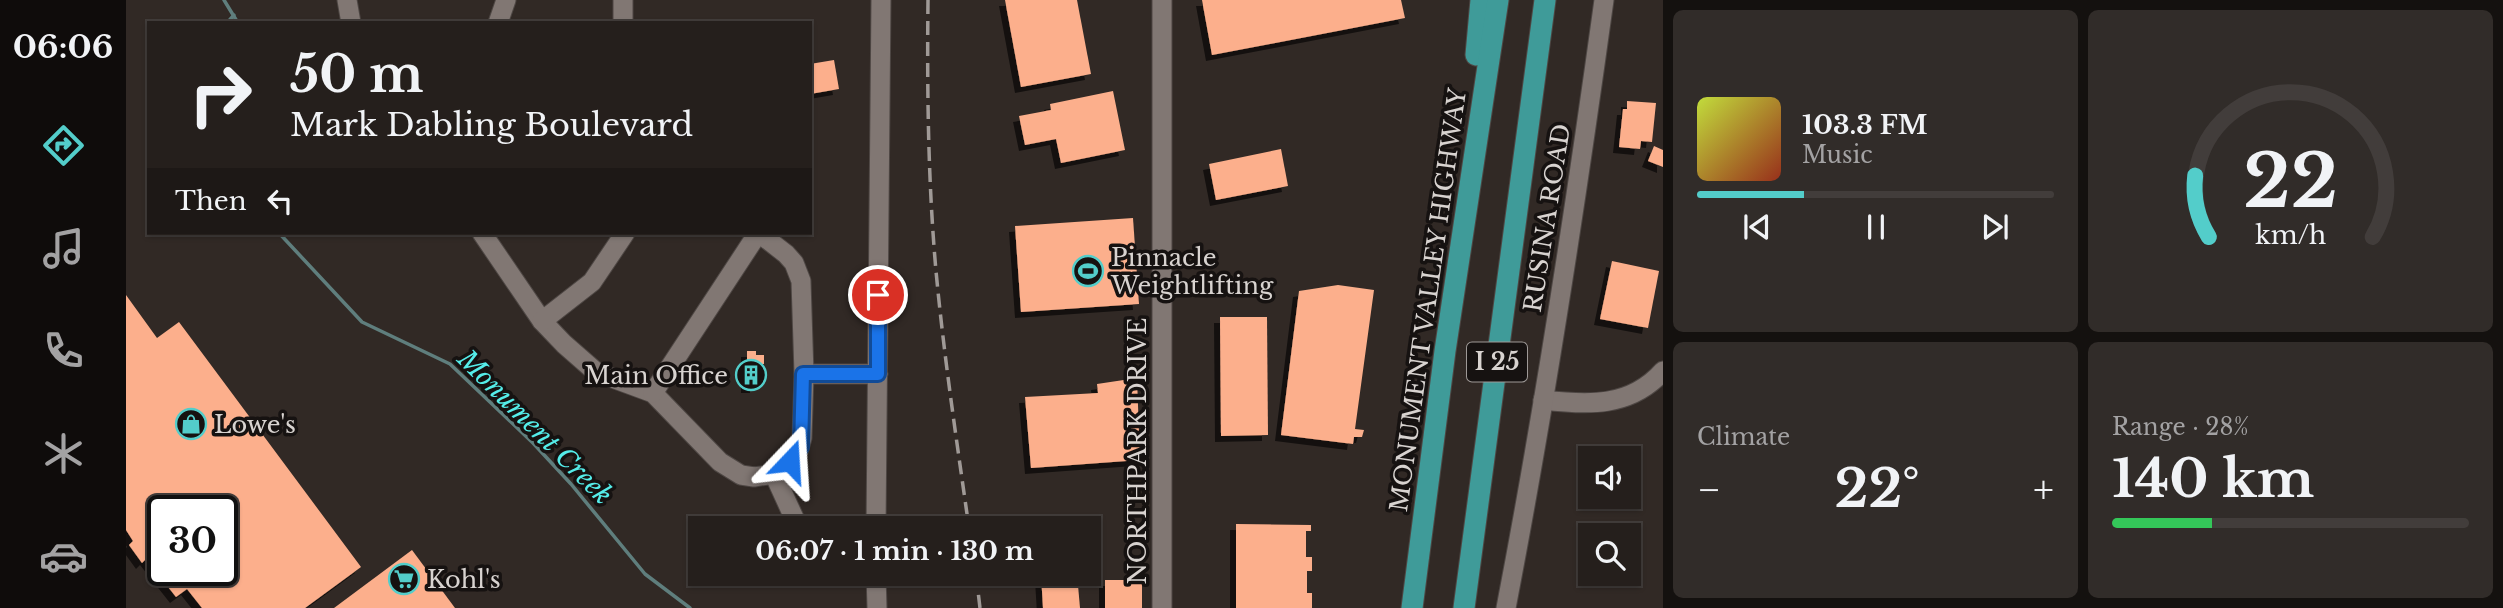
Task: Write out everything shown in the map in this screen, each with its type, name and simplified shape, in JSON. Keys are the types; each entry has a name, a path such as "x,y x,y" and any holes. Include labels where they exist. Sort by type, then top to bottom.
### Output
{"highway":[{"path":"1464,221 1481,0"},
{"name":"MONUMENT VALLEY HIGHWAY","path":"1412,608 1497,0"},
{"name":"I 25","path":"1464,608 1545,0"},
{"path":"1530,116 1556,0"}],"street":[{"path":"347,0 351,21"},
{"path":"501,21 506,0"},
{"path":"623,0 623,21"},
{"path":"876,516 881,0"},
{"name":"NORTHPARK DRIVE","path":"1162,608 1163,0"},
{"name":"RUSINA ROAD","path":"1506,608 1543,400 1604,0"},
{"path":"483,235 542,321 564,344 596,372 653,393 720,462 741,475 754,477 774,474 797,455 801,447 801,281 794,263 761,235"},
{"path":"542,321 592,282 624,235"},
{"path":"653,393 758,235"},
{"path":"1543,400 1580,404 1617,400 1633,395 1663,371"},
{"path":"803,374 878,374"},
{"path":"774,474 793,516"},
{"path":"876,586 877,608"}],"building":[{"path":"1005,0 1077,0 1091,74 1021,87"},
{"path":"1202,0 1401,0 1405,18 1212,55"},
{"path":"834,60 839,89 812,94 812,64"},
{"path":"1113,91 1125,150 1061,163 1056,139 1025,145 1019,116 1051,110 1050,104"},
{"path":"1627,101 1656,103 1652,142 1641,141 1640,149 1619,147 1623,109 1627,109"},
{"path":"1654,146 1663,150 1663,167 1648,161"},
{"path":"1281,149 1288,186 1216,200 1209,164"},
{"path":"1133,218 1139,304 1021,312 1015,226"},
{"path":"1612,261 1659,271 1648,328 1600,319"},
{"path":"1338,285 1374,290 1355,429 1364,430 1362,437 1354,437 1353,444 1281,435 1299,291"},
{"name":"Lowe's","path":"126,295 157,338 179,322 361,567 305,608 202,608 187,589 176,597 167,586 238,586 238,495 147,495 147,560 142,563 129,545 133,541 126,530"},
{"path":"1220,317 1267,317 1268,435 1221,436"},
{"name":"Main Office","path":"747,351 764,355 764,364 756,364 756,387 747,387"},
{"path":"1137,378 1140,460 1031,468 1025,397 1098,393 1097,384"},
{"path":"1236,524 1311,525 1311,531 1306,531 1306,557 1312,557 1312,571 1307,571 1307,593 1312,593 1312,608 1236,608"},
{"name":"Kohl's","path":"412,550 455,608 334,608"},
{"path":"1105,580 1142,580 1142,608 1105,608"},
{"path":"1042,586 1078,586 1080,608 1043,608"}],"waterway":[{"name":"Monument Creek","path":"224,0 237,21"},
{"path":"229,21 234,15"},
{"name":"Monument Creek","path":"281,235 362,322 450,364 533,443 571,484 645,574 690,608"}],"railway":[{"path":"928,0 933,237 947,368 967,516"},
{"path":"977,586 980,608"}],"place":[{"name":"Pinnacle Weightlifting","path":"1088,271"},
{"name":"Main Office","path":"751,375"},
{"name":"Lowe's","path":"191,424"},
{"name":"Kohl's","path":"404,579"}],"route":[{"path":"790,461 801,447 803,374 878,374 878,295"}]}
